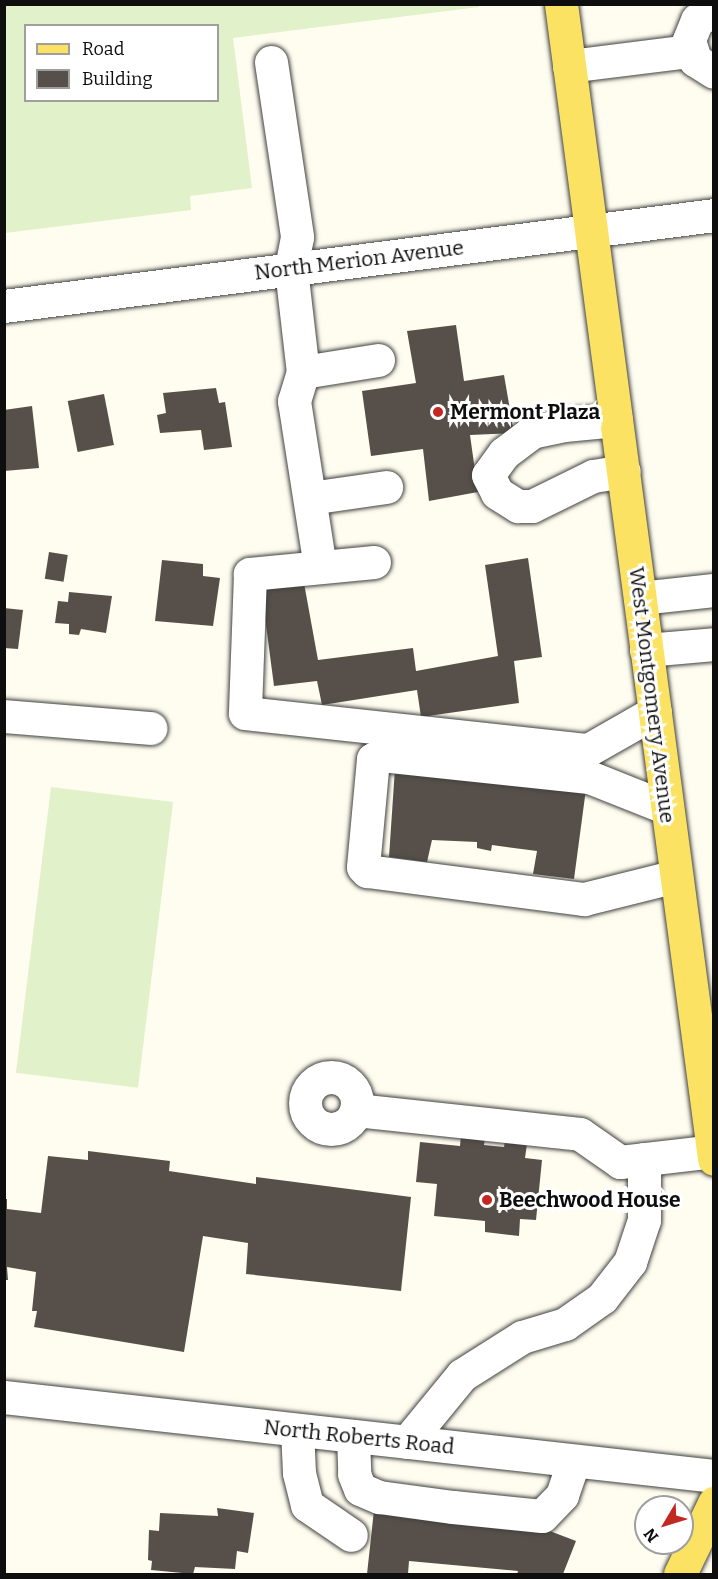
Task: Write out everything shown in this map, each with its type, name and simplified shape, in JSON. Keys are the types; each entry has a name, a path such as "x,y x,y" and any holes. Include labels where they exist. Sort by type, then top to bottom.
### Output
{"main road":[{"name":"West Montgomery Avenue","path":"561,4 676,876 705,1036 712,1141"},
{"path":"680,1575 714,1503"}],"street":[{"path":"569,66 699,32"},
{"path":"271,62 297,237 291,269 303,372 294,400 320,567"},
{"name":"North Merion Avenue","path":"4,306 714,215"},
{"path":"303,372 378,360"},
{"path":"616,420 564,424 532,432 504,453 488,475 497,493 518,506 532,506 593,476 624,471"},
{"path":"310,498 386,487"},
{"path":"374,562 250,574 245,713 588,750 654,712"},
{"path":"640,598 714,590"},
{"path":"646,650 714,644"},
{"path":"4,716 151,728"},
{"path":"667,808 589,777 381,755 373,759 363,867 367,871 584,899 676,876"},
{"path":"357,1110 580,1134 620,1162 644,1159 712,1141"},
{"path":"407,1442 462,1375 522,1337 565,1324 602,1298 630,1262 644,1220 644,1159"},
{"name":"North Roberts Road","path":"4,1397 714,1476"},
{"path":"297,1430 299,1473 307,1505 351,1535"},
{"path":"353,1436 354,1474 360,1489 379,1497 453,1507 542,1516 561,1495 574,1461"}],"green space":[{"path":"5,5 479,5 479,7 233,38 252,188 190,196 191,210 5,233"},
{"path":"51,787 173,802 138,1088 16,1073"}],"building":[{"name":"Mermont Plaza","path":"456,325 464,381 504,375 514,433 470,435 478,492 429,501 423,449 371,456 362,391 416,383 407,331"},
{"path":"216,388 219,403 225,402 232,447 204,450 201,430 160,433 157,415 166,413 163,393"},
{"path":"104,394 114,445 78,452 68,401"},
{"path":"32,406 39,468 4,471 4,410"},
{"path":"49,552 68,555 64,582 45,579"},
{"path":"528,558 542,657 514,661 519,703 421,717 417,690 322,705 317,681 274,686 261,587 304,583 318,660 413,648 416,671 498,656 485,565"},
{"path":"162,560 203,564 203,576 220,578 213,626 155,621"},
{"path":"69,592 112,596 106,633 81,629 79,635 69,634 69,624 55,623 58,601 68,602"},
{"path":"4,608 23,610 18,649 4,648"},
{"path":"395,768 586,789 574,879 533,874 537,851 492,845 491,851 477,848 477,842 432,840 427,862 389,857"},
{"name":"Beechwood House","path":"461,1135 485,1138 484,1145 504,1147 506,1135 528,1137 525,1158 542,1160 536,1220 520,1219 519,1236 485,1232 485,1221 434,1216 437,1184 416,1182 420,1142 460,1146"},
{"path":"88,1151 170,1161 169,1171 256,1184 256,1177 411,1197 401,1291 246,1274 248,1243 203,1236 184,1352 34,1327 37,1311 32,1311 36,1272 7,1267 8,1280 4,1280 4,1199 7,1199 7,1209 41,1213 48,1156 88,1160"},
{"path":"217,1508 254,1513 248,1553 237,1551 235,1569 195,1567 193,1574 151,1570 152,1561 148,1560 149,1530 159,1531 160,1513 218,1516"},
{"path":"374,1510 534,1525 576,1541 563,1574 517,1574 518,1571 409,1561 408,1574 367,1574"}],"place":[{"name":"Mermont Plaza","path":"438,412"},
{"name":"Beechwood House","path":"487,1200"}]}
